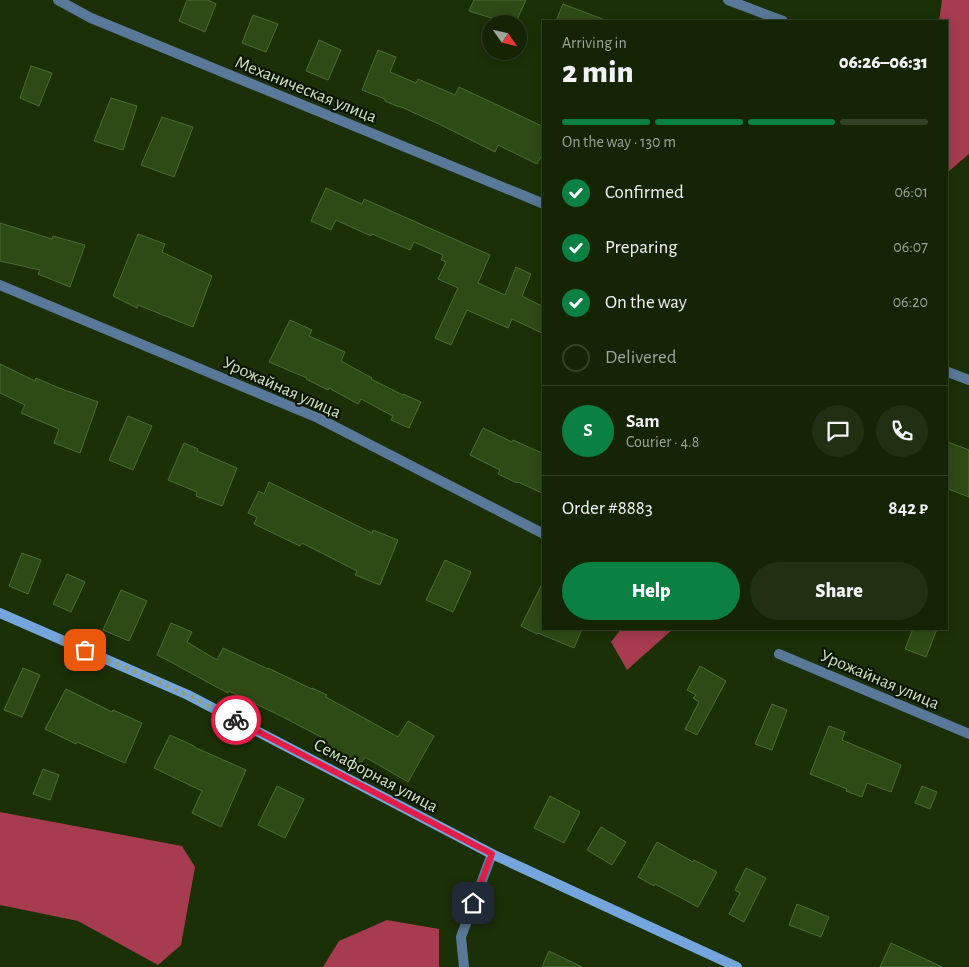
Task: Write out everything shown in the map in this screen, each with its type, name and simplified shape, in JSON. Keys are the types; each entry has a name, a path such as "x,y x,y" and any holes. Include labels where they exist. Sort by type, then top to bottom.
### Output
{"street":[{"name":"Механическая улица","path":"58,0 91,18 542,203"},
{"path":"728,0 780,20"},
{"name":"Урожайная улица","path":"0,285 318,418 542,533"},
{"path":"948,372 969,380"},
{"name":"Семафорная улица","path":"0,613 188,695 492,854 737,967"},
{"name":"Урожайная улица","path":"778,654 969,734"},
{"path":"464,967 461,937 492,854"}],"shaded area":[{"path":"942,0 969,0 969,154 948,172 948,20 939,20"},
{"path":"620,630 672,630 627,670 611,642"},
{"path":"0,812 182,846 195,867 181,945 158,965 78,921 0,905"},
{"path":"387,920 439,929 439,967 323,967 339,941"}],"building":[{"path":"187,0 208,0 216,4 205,32 179,21"},
{"path":"474,0 526,0 519,15 482,15 469,11"},
{"path":"563,4 605,20 556,20"},
{"path":"253,15 278,24 266,52 242,43"},
{"path":"319,40 341,50 328,80 306,71"},
{"path":"378,50 396,57 390,72 416,83 418,79 455,95 459,87 542,126 542,155 537,164 498,145 495,152 441,125 362,90"},
{"path":"31,66 52,73 39,106 20,98"},
{"path":"111,98 137,106 123,150 94,141"},
{"path":"162,117 193,127 174,177 141,165"},
{"path":"326,188 362,204 364,199 490,255 478,283 505,295 516,267 531,274 522,296 542,306 542,333 512,319 508,328 467,310 451,345 435,338 458,288 438,279 446,262 441,260 443,255 414,242 410,250 372,234 371,236 336,220 331,230 311,221"},
{"path":"0,223 52,239 53,236 85,245 70,287 38,274 40,270 0,261"},
{"path":"138,234 165,244 162,252 212,276 193,327 138,305 137,308 113,296"},
{"path":"290,320 312,330 309,336 345,352 341,361 371,379 421,402 409,428 391,420 393,416 361,399 358,404 329,388 328,390 307,378 269,362"},
{"path":"0,364 35,381 36,378 98,402 80,453 54,443 59,429 21,413 25,405 0,393"},
{"path":"128,416 152,426 133,470 109,460"},
{"path":"483,428 512,442 513,440 542,453 542,493 498,474 500,470 470,455"},
{"path":"948,442 969,450 969,497 948,489"},
{"path":"184,443 198,449 197,451 237,468 222,506 196,496 197,492 168,480"},
{"path":"269,482 372,533 373,530 398,540 380,585 355,575 357,571 302,543 300,546 254,524 257,517 248,513 259,491 264,494"},
{"path":"22,553 41,560 28,594 9,586"},
{"path":"445,560 471,572 453,612 426,600"},
{"path":"67,574 85,582 71,612 53,604"},
{"path":"542,584 542,630 582,630 574,648 521,626"},
{"path":"121,590 147,601 129,641 103,630"},
{"path":"171,623 192,632 187,642 217,660 223,648 327,695 326,697 398,737 408,721 434,736 408,782 365,757 361,763 320,741 321,737 229,691 228,693 157,655"},
{"path":"913,630 937,630 926,657 905,649"},
{"path":"700,666 726,681 697,735 685,729 699,702 693,698 696,695 687,690"},
{"path":"23,668 40,675 22,717 4,710"},
{"path":"66,689 112,712 113,710 142,723 125,763 77,742 76,744 45,729"},
{"path":"772,704 787,710 772,750 755,744"},
{"path":"829,726 845,732 842,740 901,765 891,792 867,783 862,797 810,774"},
{"path":"170,735 246,770 221,827 192,813 202,791 154,768"},
{"path":"43,769 59,775 50,800 33,794"},
{"path":"277,786 304,799 285,838 258,825"},
{"path":"922,786 937,792 930,809 915,803"},
{"path":"550,796 580,812 564,843 534,828"},
{"path":"601,827 626,842 612,865 587,850"},
{"path":"657,842 693,862 694,860 717,872 698,907 638,877"},
{"path":"746,868 766,878 744,922 729,914 740,893 735,890"},
{"path":"797,904 829,917 821,937 789,925"},
{"path":"891,943 942,967 880,967"},
{"path":"549,951 582,967 542,967"}],"way so far":[{"path":"85,650 188,695 236,720"}],"route":[{"path":"236,720 492,854 473,903"}]}
